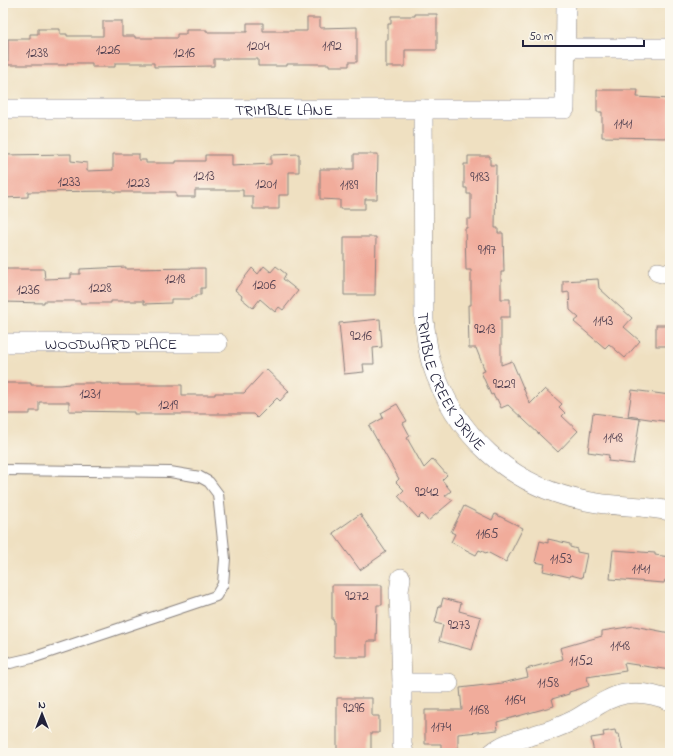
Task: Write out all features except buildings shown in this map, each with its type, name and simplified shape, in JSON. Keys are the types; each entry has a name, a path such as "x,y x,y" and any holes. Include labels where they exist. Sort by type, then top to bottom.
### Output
{"street":[{"path":"566,3 566,48 670,48"},
{"name":"TRIMBLE LANE","path":"3,109 565,109 566,48"},
{"name":"TRIMBLE CREEK DRIVE","path":"423,109 424,320 426,341 431,361 444,394 458,418 470,435 485,451 501,464 530,482 549,491 607,505 655,508 670,511"},
{"name":"WOODWARD PLACE","path":"3,343 218,343"},
{"path":"400,578 402,744 404,753"},
{"path":"402,683 449,683"},
{"path":"492,753 510,742 562,725 605,701 619,695 631,693 657,696 670,701"}],"lane":[{"path":"3,470 170,472 200,477 209,482 218,494 225,559 223,584 216,596 32,658 10,663 3,660"}]}
